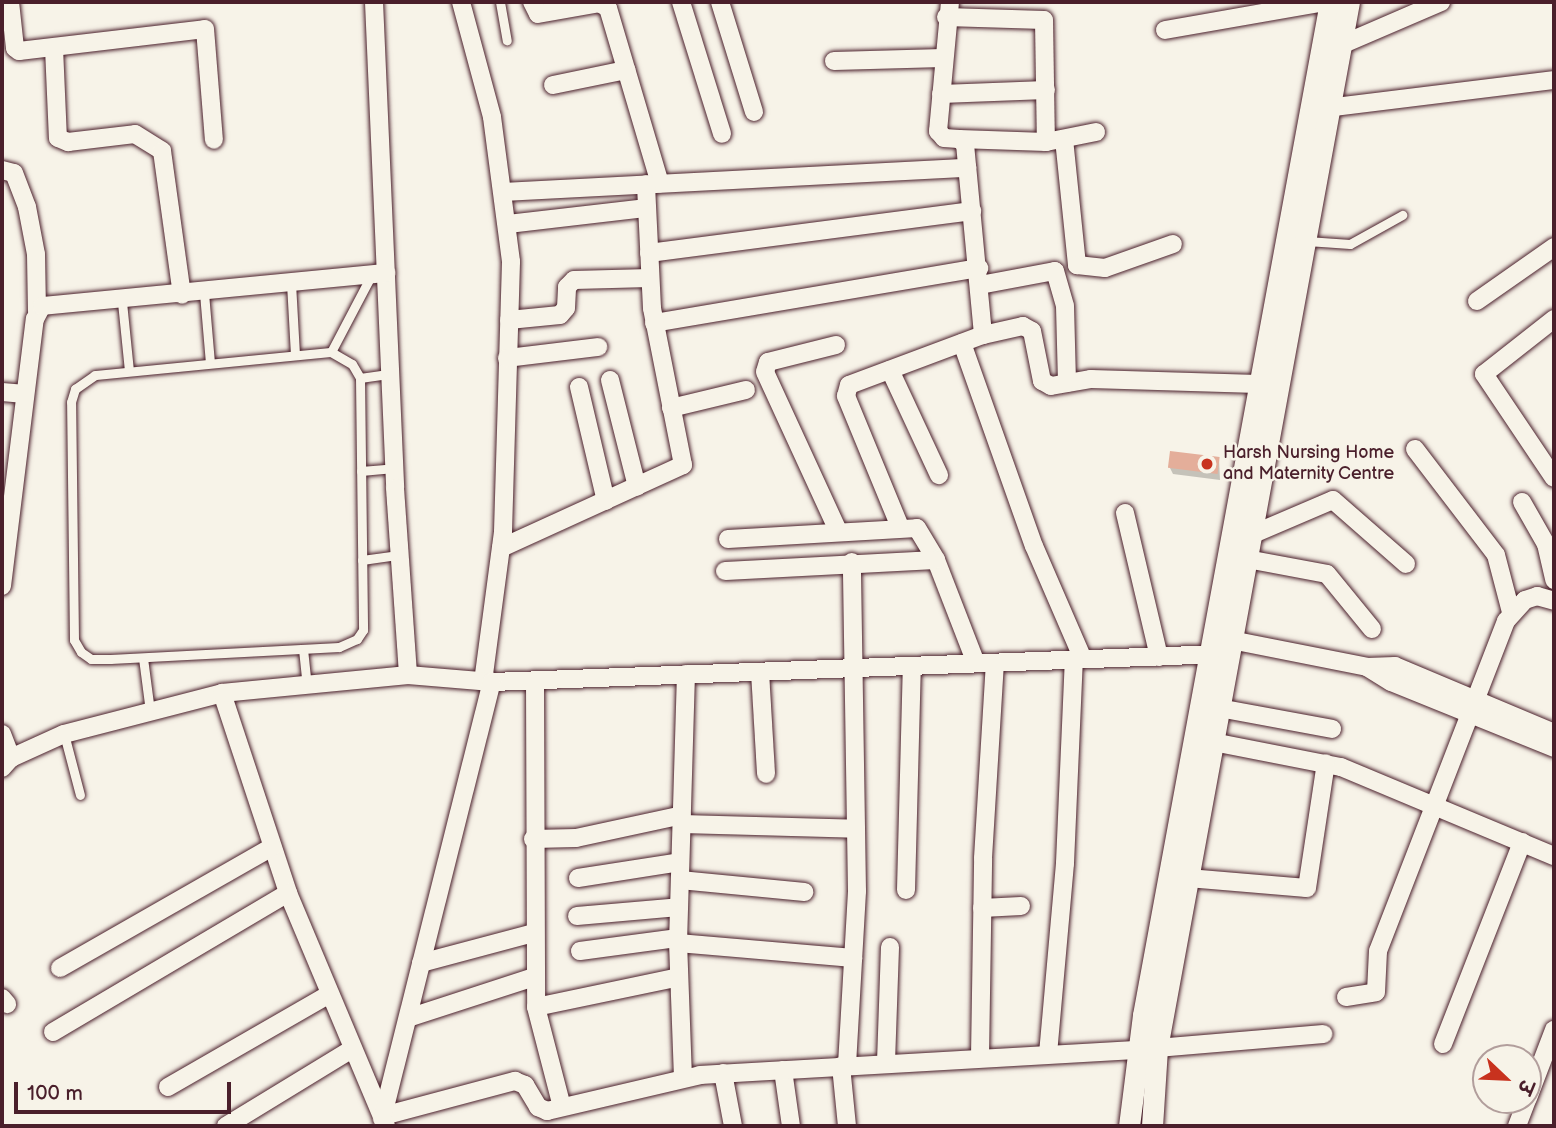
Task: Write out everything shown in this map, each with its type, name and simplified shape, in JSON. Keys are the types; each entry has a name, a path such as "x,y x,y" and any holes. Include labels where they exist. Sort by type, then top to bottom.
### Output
{"street":[{"path":"10,2 16,50 54,48 205,29 214,140"},
{"path":"374,2 379,273 390,374 408,675"},
{"path":"383,1122 488,681 501,548 509,320 508,224 492,117 461,2"},
{"path":"501,548 683,465 654,323 647,208 653,183 608,8 602,3 544,15 534,10 532,2"},
{"path":"681,2 722,134"},
{"path":"720,2 754,112"},
{"path":"1129,1126 1188,878 1219,708 1220,646 1247,559 1263,414 1258,384 1328,2 1165,30"},
{"path":"1152,1126 1148,1049 1263,414 1305,240 1349,2"},
{"path":"1341,45 1439,3"},
{"path":"1045,142 1044,20 948,10 940,135 959,139 1045,142 1096,132"},
{"path":"54,48 58,138 68,142 135,134 162,151 182,295"},
{"path":"834,61 943,58"},
{"path":"553,85 626,70"},
{"path":"1309,110 1554,80"},
{"path":"941,94 1046,90"},
{"path":"959,139 965,144 984,335"},
{"path":"1064,139 1077,265 1105,268 1173,244"},
{"path":"503,192 967,168"},
{"path":"2,170 14,173 27,208 36,254 37,311 2,586"},
{"path":"508,224 647,208"},
{"path":"649,253 972,211"},
{"path":"1477,301 1554,247"},
{"path":"654,323 979,277 1055,271 1065,306 1067,383"},
{"path":"37,311 58,303 122,302 379,273"},
{"path":"509,320 560,315 566,308 567,287 574,281 650,278"},
{"path":"1554,319 1484,374 1554,478"},
{"path":"900,527 846,396 849,385 984,335 1030,328 1042,382 1051,386 1105,379 1258,384"},
{"path":"962,343 1034,546 1079,660 1048,1054"},
{"path":"836,345 768,362 765,372 838,531"},
{"path":"507,358 598,347"},
{"path":"890,370 939,475"},
{"path":"610,380 637,487"},
{"path":"579,387 606,501"},
{"path":"671,408 746,390"},
{"path":"2,392 25,394"},
{"path":"1346,997 1376,992 1378,951 1470,706 1511,612 1496,555 1415,449"},
{"path":"1251,535 1333,500 1406,564"},
{"path":"1522,502 1546,544 1554,580"},
{"path":"1125,513 1159,657"},
{"path":"728,539 917,528 936,559 976,663"},
{"path":"725,571 936,559"},
{"path":"1247,559 1326,574 1371,629"},
{"path":"846,1126 844,1066 853,958 856,829 852,562"},
{"path":"1511,612 1548,597"},
{"path":"2,734 6,763 64,734 222,692 408,675 488,681 760,672 1159,657 1220,646 1367,667 1395,666 1554,748"},
{"path":"980,1057 982,908 996,663"},
{"path":"906,890 912,666"},
{"path":"760,672 766,774"},
{"path":"683,1078 678,940 686,674"},
{"path":"535,680 534,977 536,1007 562,1107"},
{"path":"222,692 288,892 328,995 383,1122"},
{"path":"1470,706 1554,733"},
{"path":"1219,708 1332,729"},
{"path":"1213,742 1326,763 1554,856"},
{"path":"1188,878 1307,888 1326,763"},
{"path":"533,839 576,838 682,820 856,829"},
{"path":"1443,1044 1522,842"},
{"path":"60,968 272,847"},
{"path":"578,878 680,871 804,892"},
{"path":"53,1032 288,892"},
{"path":"982,908 1021,905"},
{"path":"577,916 679,907"},
{"path":"421,963 534,933"},
{"path":"580,951 678,940 853,958"},
{"path":"886,1062 890,947"},
{"path":"408,1018 534,977"},
{"path":"536,1007 679,977"},
{"path":"168,1087 328,995"},
{"path":"1542,1062 1554,1030"},
{"path":"383,1122 515,1081 525,1085 543,1110 683,1078 723,1073 1148,1049 1323,1034"},
{"path":"226,1126 352,1049"},
{"path":"783,1070 791,1126"},
{"path":"723,1073 733,1126"}],"lane":[{"path":"500,2 507,40"},
{"path":"1305,240 1350,244 1402,215"},
{"path":"331,352 379,273"},
{"path":"291,283 295,355"},
{"path":"204,293 211,363"},
{"path":"122,302 129,371"},
{"path":"331,352 352,364 360,378 363,630 357,639 339,647 92,659 74,640 71,402 85,379 129,371 295,355 331,352"},
{"path":"360,378 390,374"},
{"path":"361,471 394,468"},
{"path":"362,560 399,555"},
{"path":"303,649 307,685"},
{"path":"143,658 150,711"},
{"path":"64,734 80,795"}],"building":[{"path":"1170,451 1220,457 1218,474 1168,468"}],"place":[{"name":"Harsh Nursing Home and Maternity Centre","path":"1207,464"}]}
